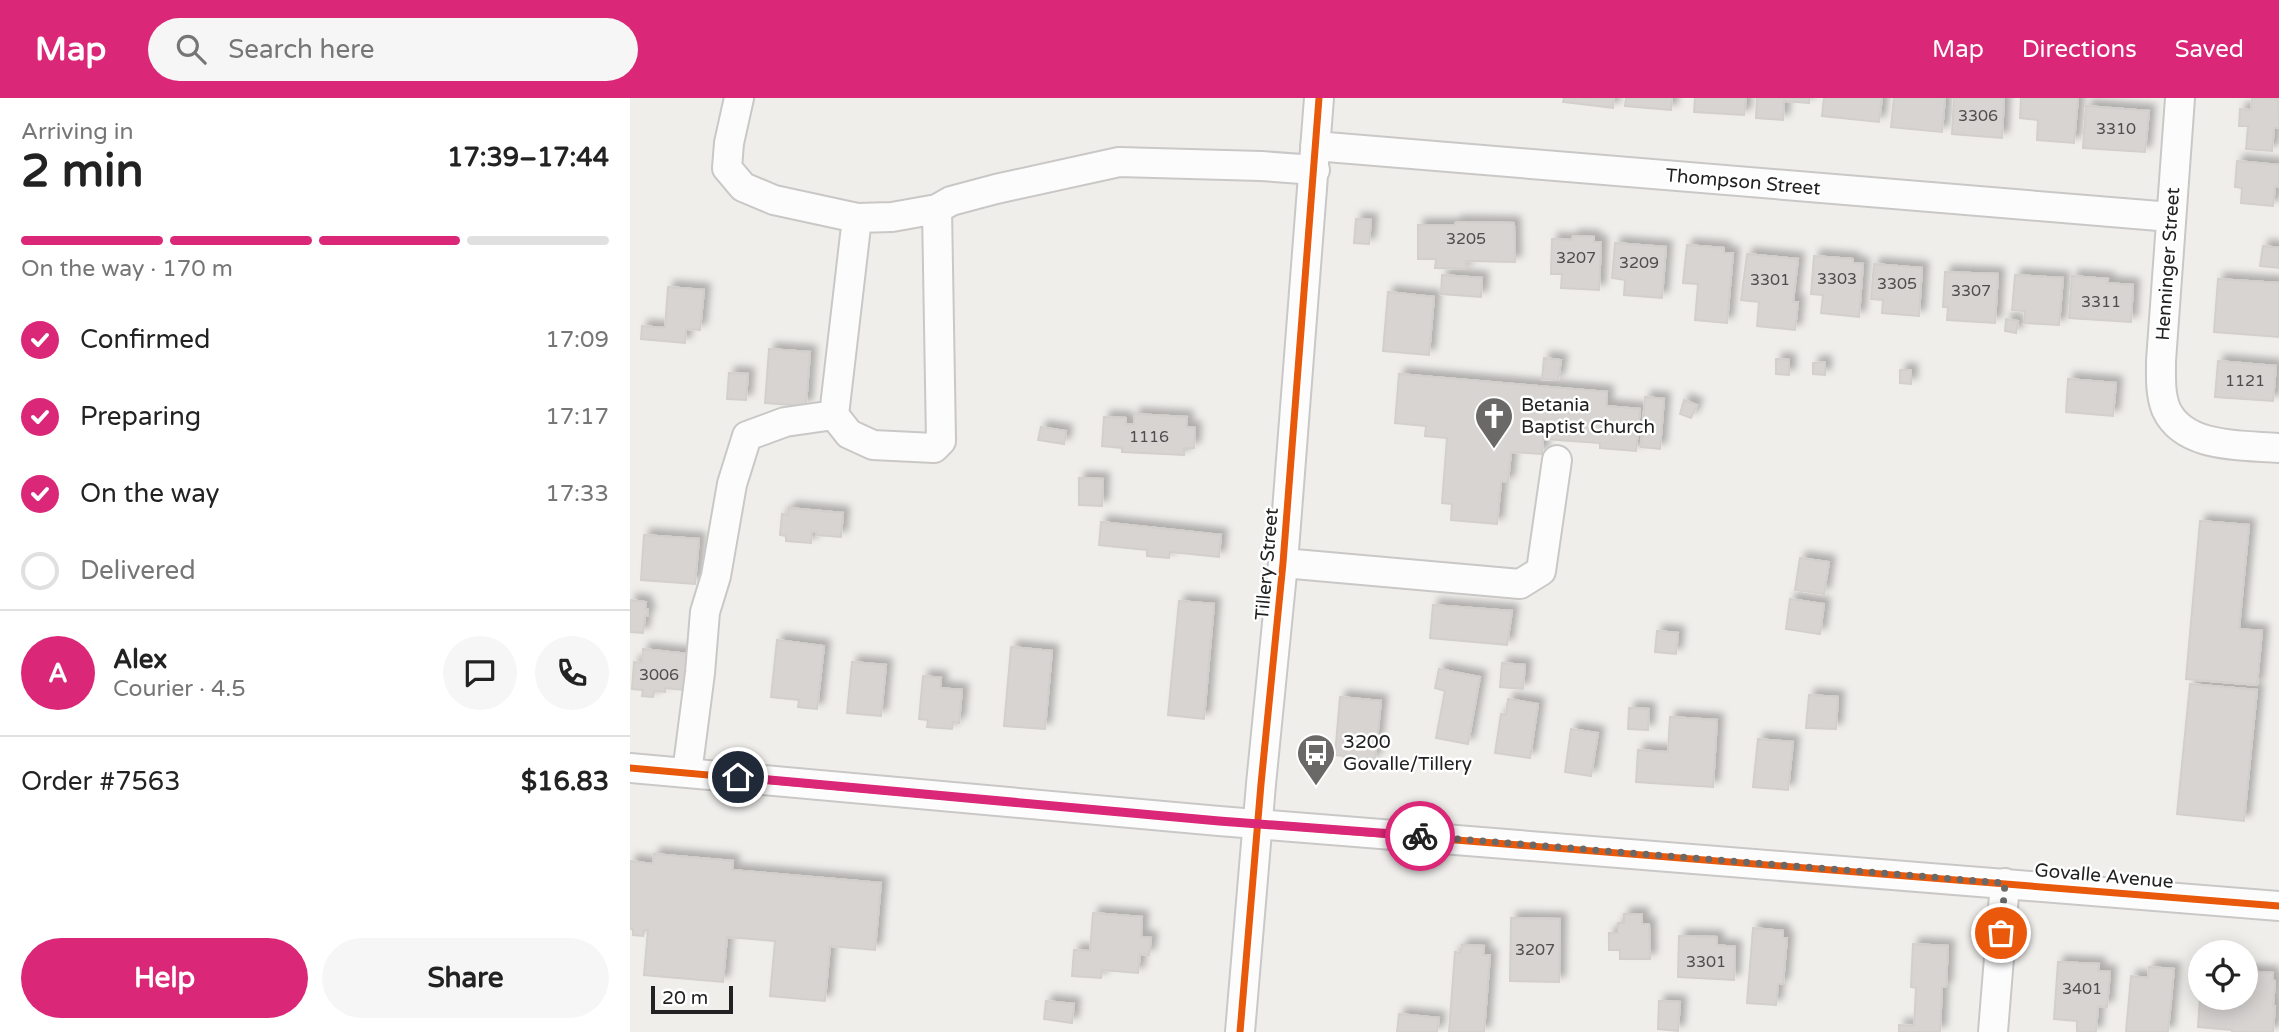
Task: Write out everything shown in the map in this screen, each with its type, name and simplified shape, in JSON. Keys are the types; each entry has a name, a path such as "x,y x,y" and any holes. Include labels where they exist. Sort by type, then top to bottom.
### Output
{"street":[{"name":"Thompson Street","path":"739,98 729,143 727,168 743,187 774,200 857,218 892,217 937,209 951,201 996,189 1119,162 1261,166 1315,158 2171,217"},
{"name":"Tillery Street","path":"1240,1032 1283,564 1319,98"},
{"name":"Henninger Street","path":"2180,98 2161,361 2161,387 2166,408 2176,426 2196,437 2213,442 2279,448"},
{"path":"857,218 834,415 849,435 873,445 934,448 941,441 937,209"},
{"path":"687,773 705,612 716,576 732,484 747,436 785,422 834,415"},
{"path":"1283,564 1520,584 1541,571 1557,460"},
{"name":"Govalle Avenue","path":"630,768 1258,823 2279,906"},
{"path":"1993,1032 2005,883"}],"building":[{"path":"1564,98 1614,98 1613,108 1563,102"},
{"path":"1626,98 1672,98 1671,110 1625,106"},
{"path":"1695,98 1746,98 1744,115 1694,112"},
{"path":"1757,98 1809,98 1809,103 1784,101 1783,120 1756,118"},
{"path":"1824,98 1882,98 1879,122 1822,116"},
{"path":"1894,98 1945,98 1942,132 1891,127"},
{"path":"1954,98 2004,98 2002,138 1952,134"},
{"path":"2021,98 2078,98 2074,143 2037,140 2038,120 2020,118"},
{"path":"2252,98 2278,99 2279,128 2274,128 2272,151 2246,149 2248,126 2239,126 2240,109 2251,110"},
{"path":"2086,106 2149,111 2145,152 2083,148"},
{"path":"2237,161 2279,165 2279,187 2275,186 2273,206 2241,203 2242,188 2235,187"},
{"path":"1356,219 1371,220 1369,244 1354,243"},
{"path":"1456,222 1514,223 1515,262 1466,261 1466,269 1435,268 1436,259 1418,259 1418,225 1455,225"},
{"path":"1573,236 1594,237 1594,242 1601,242 1599,290 1561,288 1562,274 1551,274 1552,239 1572,240"},
{"path":"1615,243 1666,247 1662,298 1624,295 1625,280 1612,278"},
{"path":"1687,245 1724,248 1724,253 1733,253 1727,323 1695,320 1698,284 1683,283"},
{"path":"2263,246 2279,248 2279,268 2260,266"},
{"path":"1747,254 1798,259 1793,302 1798,302 1795,330 1757,326 1759,302 1741,300"},
{"path":"1814,256 1853,259 1853,263 1863,264 1859,317 1821,313 1823,295 1811,294"},
{"path":"1874,264 1922,268 1919,316 1882,313 1883,300 1871,299"},
{"path":"1945,272 1998,274 1995,323 1947,320 1948,307 1943,307"},
{"path":"1442,275 1482,278 1481,297 1441,294"},
{"path":"2015,275 2063,278 2059,325 2024,323 2025,311 2012,310"},
{"path":"2072,276 2108,279 2107,283 2133,285 2131,322 2069,318"},
{"path":"2218,279 2279,283 2279,337 2214,332"},
{"path":"668,287 704,290 700,330 686,329 685,343 641,339 642,326 665,328"},
{"path":"1388,292 1434,297 1429,355 1383,351"},
{"path":"2006,319 2018,321 2016,333 2005,331"},
{"path":"769,349 810,352 806,406 765,403"},
{"path":"1544,358 1561,360 1558,380 1542,379"},
{"path":"1776,359 1789,360 1789,375 1776,374"},
{"path":"2218,361 2276,366 2273,401 2215,397"},
{"path":"1825,362 1825,375 1813,374 1813,363"},
{"path":"1900,370 1911,370 1911,384 1900,383"},
{"path":"729,373 748,374 746,400 727,399"},
{"name":"Betania Baptist Church","path":"1399,374 1607,392 1606,406 1640,409 1636,451 1600,448 1600,443 1543,439 1542,454 1511,452 1508,482 1501,482 1497,524 1451,520 1452,504 1442,503 1447,438 1425,436 1426,426 1395,423"},
{"path":"2068,379 2116,383 2113,416 2066,412"},
{"path":"1645,397 1664,399 1660,449 1641,447"},
{"path":"1684,400 1697,405 1691,418 1680,414"},
{"path":"1134,414 1187,417 1186,427 1195,428 1194,448 1184,448 1184,455 1122,452 1122,448 1102,446 1104,417 1126,418 1126,424 1134,424"},
{"path":"1041,427 1066,431 1064,444 1038,440"},
{"path":"1079,478 1103,479 1102,506 1079,505"},
{"path":"789,508 843,513 841,537 816,535 816,532 812,532 811,543 786,541 786,536 780,535 782,514 788,515"},
{"path":"2200,521 2249,525 2239,629 2262,631 2257,685 2186,679"},
{"path":"1101,522 1221,535 1219,557 1170,552 1169,558 1147,556 1147,550 1099,545"},
{"path":"644,535 699,539 695,584 641,580"},
{"path":"1800,558 1829,562 1824,594 1795,590"},
{"path":"1790,599 1824,604 1820,634 1786,629"},
{"path":"630,600 646,602 648,616 645,616 643,633 630,632"},
{"path":"1179,601 1214,604 1204,719 1168,715"},
{"path":"1433,605 1512,611 1507,645 1430,638"},
{"path":"1657,631 1678,633 1676,654 1655,652"},
{"path":"777,640 824,646 817,709 798,707 799,700 771,697"},
{"path":"1011,647 1052,651 1045,729 1004,726"},
{"path":"643,649 688,654 684,690 665,688 665,692 654,691 653,697 642,696 643,690 632,689 634,662 642,663"},
{"path":"852,662 886,665 881,716 847,713"},
{"path":"1502,663 1525,665 1523,689 1500,687"},
{"path":"1439,669 1480,677 1468,744 1436,738 1445,691 1435,688"},
{"path":"923,676 941,678 940,688 962,690 959,723 953,722 952,729 927,727 928,720 919,719"},
{"path":"2190,684 2257,690 2244,821 2177,814"},
{"path":"1809,695 1838,697 1836,729 1806,728"},
{"path":"1340,697 1381,701 1375,759 1370,758 1369,766 1343,763 1344,756 1335,755"},
{"path":"1508,699 1538,704 1530,758 1495,753 1501,714 1506,715"},
{"path":"1629,708 1649,709 1648,730 1628,729"},
{"path":"1670,717 1717,720 1713,787 1636,782 1638,750 1668,752"},
{"path":"1571,729 1598,733 1591,776 1565,772"},
{"path":"1758,739 1793,742 1788,790 1753,787"},
{"path":"654,854 733,861 732,870 881,883 875,950 830,946 825,1001 770,996 775,941 727,937 723,982 644,975 648,930 644,930 643,936 633,935 633,929 630,929 630,861 653,864"},
{"path":"1093,913 1142,917 1141,937 1151,938 1149,955 1140,954 1138,973 1102,970 1101,978 1072,976 1074,950 1090,951"},
{"path":"1624,914 1642,914 1642,924 1649,924 1650,959 1620,959 1620,950 1609,950 1609,933 1618,933 1618,923 1624,923"},
{"path":"1511,918 1560,919 1559,982 1510,981"},
{"path":"1753,928 1783,931 1783,938 1787,938 1783,984 1778,984 1776,1005 1747,1003"},
{"path":"1679,936 1717,937 1717,945 1735,947 1734,980 1678,977"},
{"path":"1913,944 1948,946 1946,987 1942,987 1940,1032 1899,1032 1899,1025 1914,1026 1916,988 1911,987"},
{"path":"1462,945 1484,946 1483,955 1490,955 1484,1032 1449,1032 1455,952 1461,953"},
{"path":"2058,962 2099,964 2098,971 2110,972 2107,1007 2098,1006 2096,1032 2077,1032 2077,1021 2054,1019"},
{"path":"2149,967 2174,969 2168,1032 2126,1032 2131,976 2148,978"},
{"path":"2258,972 2273,973 2273,1032 2232,1032 2198,1027 2199,1010 2258,1010"},
{"path":"1046,1001 1074,1004 1072,1023 1044,1019"},
{"path":"1659,1001 1680,1002 1678,1031 1658,1029"},
{"path":"1399,1014 1439,1018 1437,1032 1397,1032"}],"cycle path":[{"path":"1240,1032 1283,563 1319,98"},
{"path":"630,768 1219,821 2279,906"}],"way so far":[{"path":"1420,836 2005,883 2001,933"}],"place":[{"name":"Betania Baptist Church","path":"1494,450"},
{"name":"3200 Govalle/Tillery","path":"1316,787"}],"route":[{"path":"738,777 1219,821 1420,836"}]}
